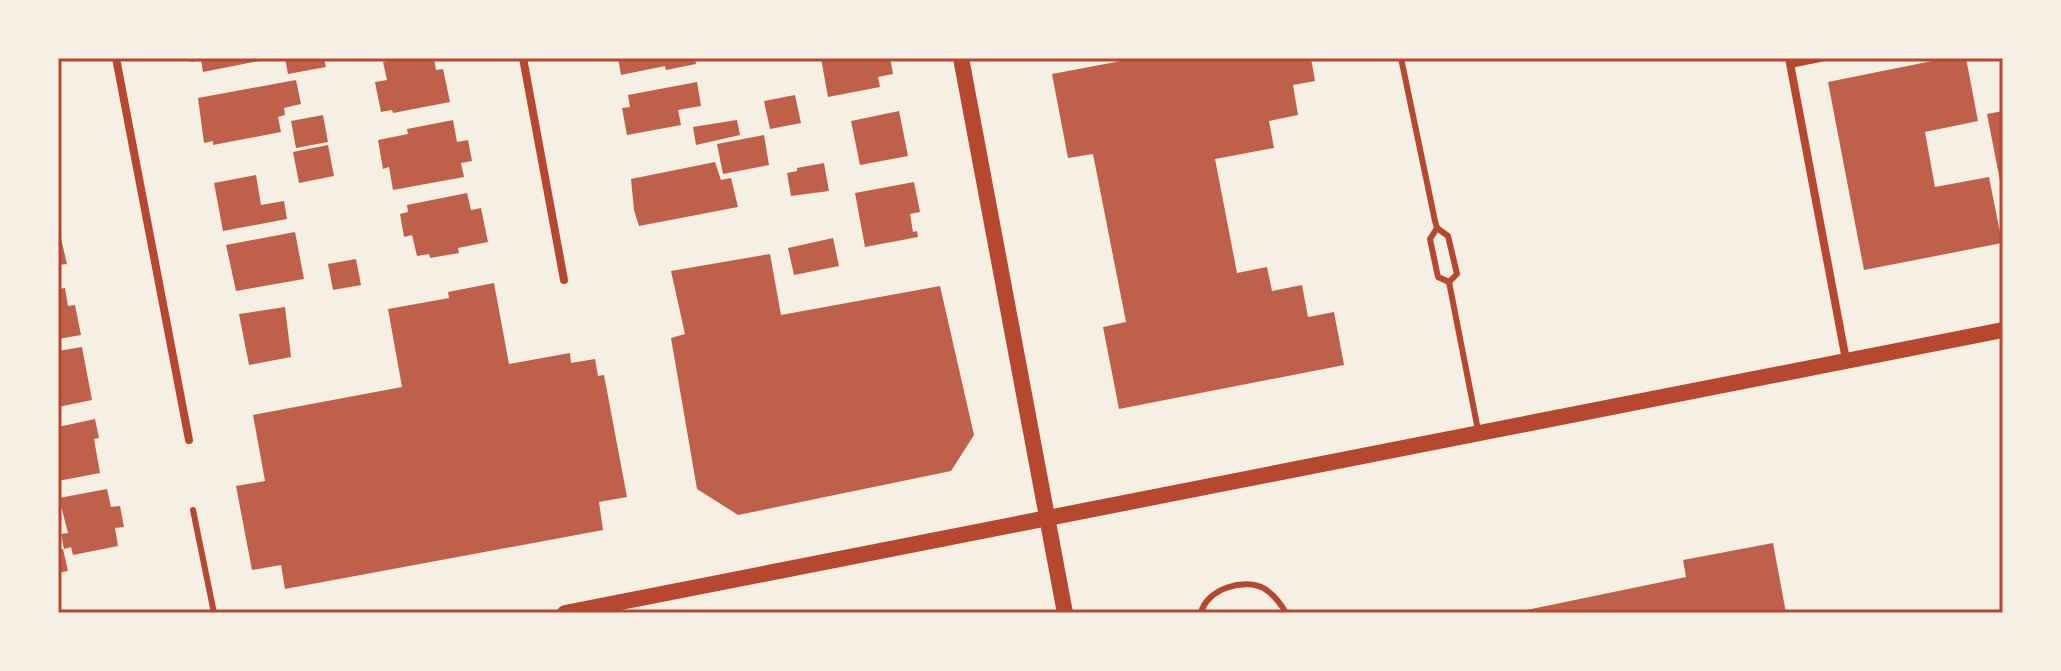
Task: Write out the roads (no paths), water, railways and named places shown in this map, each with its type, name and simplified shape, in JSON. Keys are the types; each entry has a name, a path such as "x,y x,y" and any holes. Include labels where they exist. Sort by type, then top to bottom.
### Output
{"main road":[{"path":"961,58 1065,613"},
{"path":"565,613 2003,330"}],"street":[{"path":"116,58 189,440"},
{"path":"523,58 564,280"},
{"path":"1790,61 1846,361"}],"lane":[{"path":"1401,58 1437,228 1448,236 1457,274 1449,282"},
{"path":"1790,61 1825,58"},
{"path":"1437,228 1430,239 1438,277 1449,282"},
{"path":"1449,282 1479,434"},
{"path":"193,510 214,613"},
{"path":"1201,613 1203,605 1213,594 1246,584 1264,588 1279,601 1286,613"}]}
